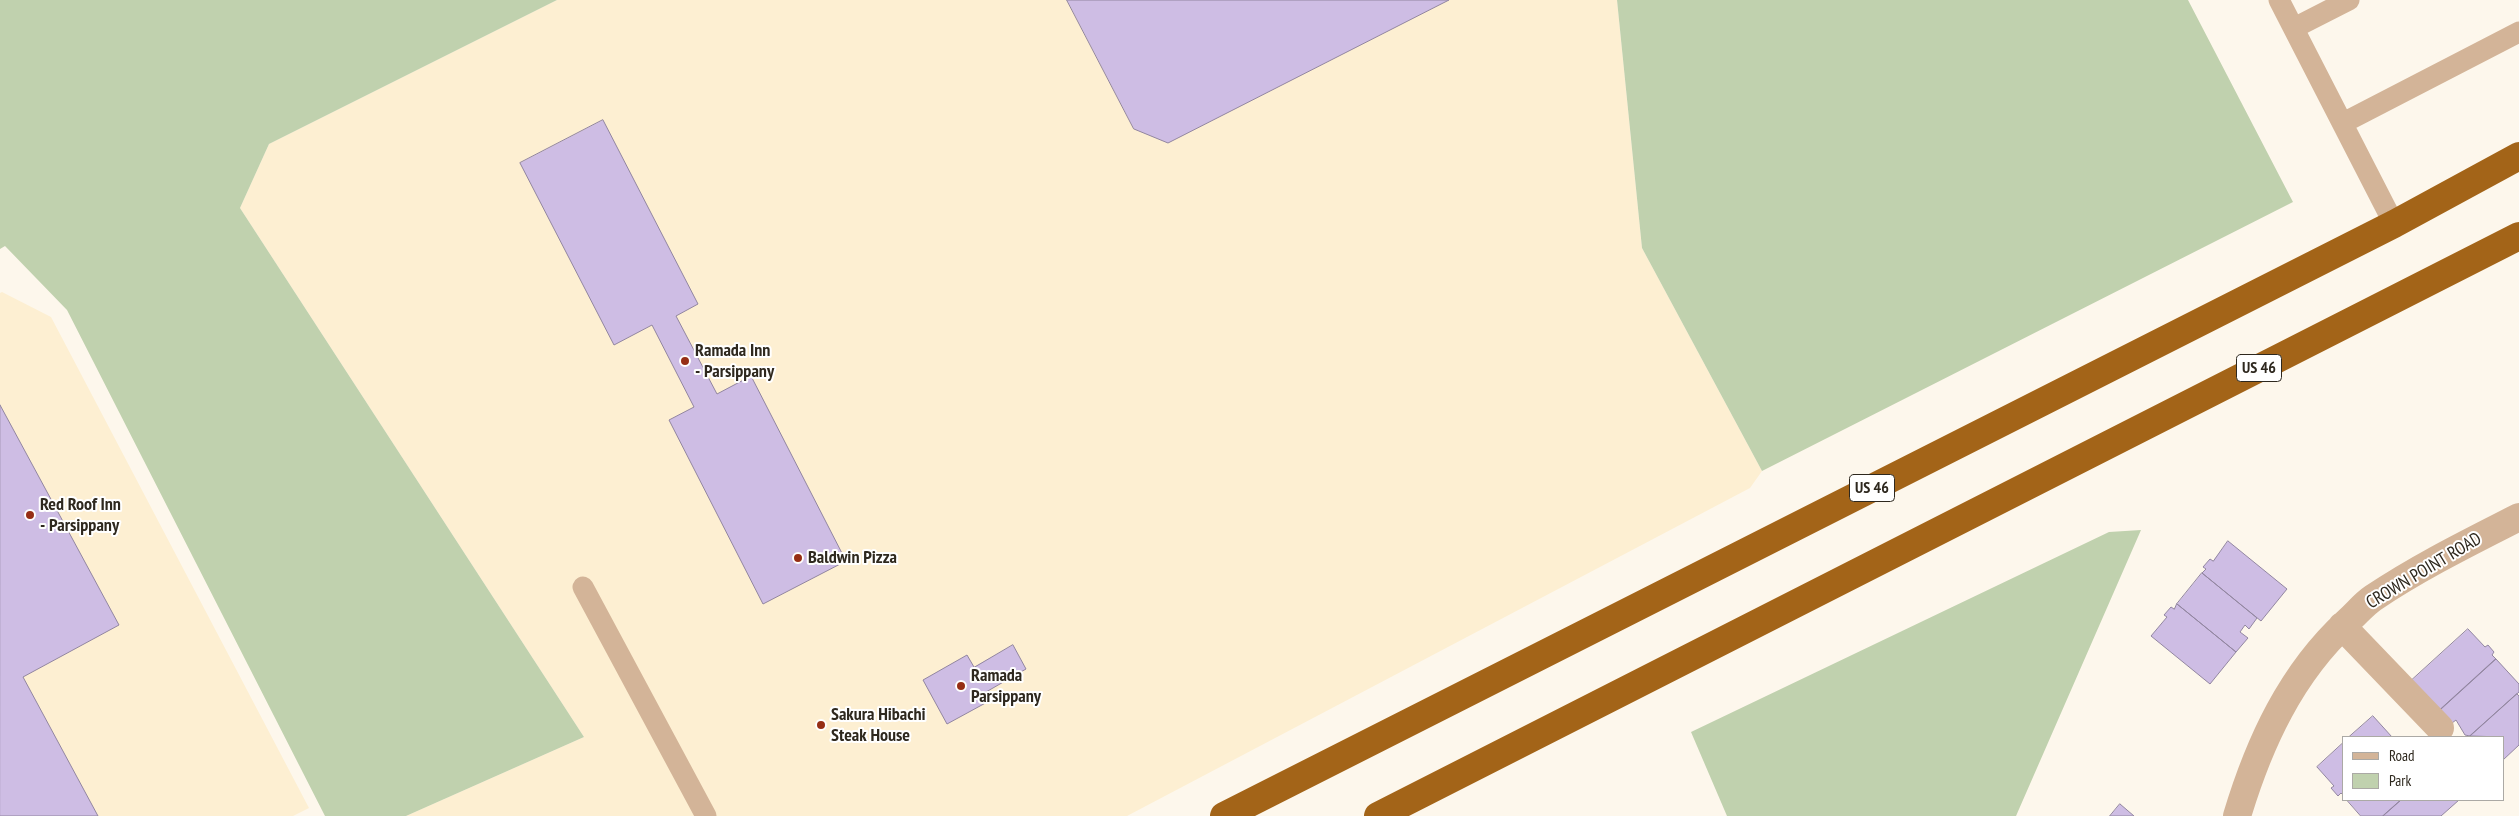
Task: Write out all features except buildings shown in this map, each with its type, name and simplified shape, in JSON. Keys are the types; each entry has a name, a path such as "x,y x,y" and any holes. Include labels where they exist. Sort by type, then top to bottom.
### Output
{"highway":[{"name":"US 46","path":"1224,816 2394,224 2519,156"},
{"name":"US 46","path":"1378,816 2519,236"}],"street":[{"name":"CROWN POINT ROAD","path":"2237,816 2248,780 2277,712 2303,670 2328,639 2372,599 2463,545 2519,517"},
{"path":"2342,626 2440,728"}],"lane":[{"path":"2279,0 2394,224"},
{"path":"2294,28 2349,0"},
{"path":"2343,122 2519,32"},
{"path":"583,587 706,816"}],"shaded area":[{"path":"557,0 1617,0 1642,248 1762,471 1750,488 1127,816 406,816 584,737 240,208 269,144"},
{"path":"2,292 51,317 309,808 293,816 0,816 0,293"}],"green space":[{"path":"0,0 557,0 269,144 240,208 584,737 406,816 325,816 67,310 5,246 0,249"},
{"path":"1617,0 2188,0 2293,202 1762,471 1642,248"},
{"path":"2141,530 2016,816 1727,816 1691,732 2109,532"}],"place":[{"name":"Ramada Inn - Parsippany","path":"685,361"},
{"name":"Red Roof Inn - Parsippany","path":"30,515"},
{"name":"Baldwin Pizza","path":"798,558"},
{"name":"Ramada Parsippany","path":"961,686"},
{"name":"Sakura Hibachi Steak House","path":"821,725"}]}
